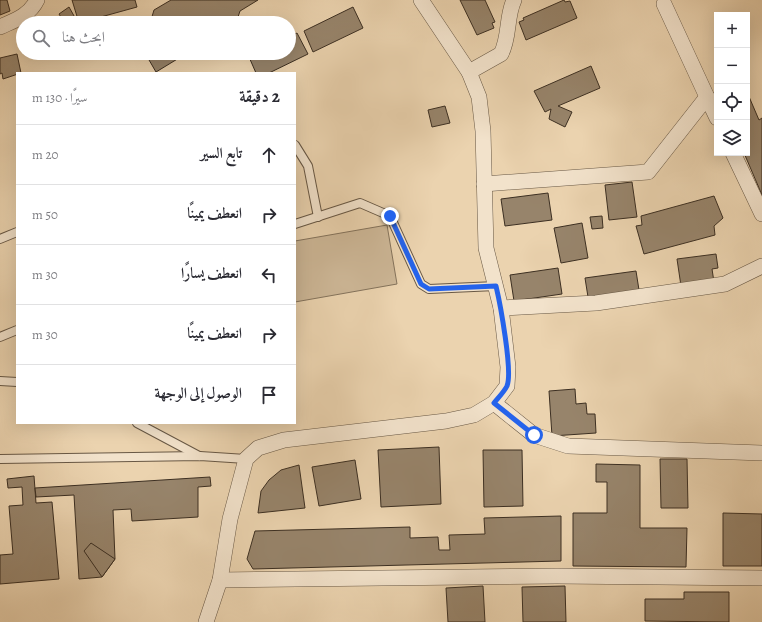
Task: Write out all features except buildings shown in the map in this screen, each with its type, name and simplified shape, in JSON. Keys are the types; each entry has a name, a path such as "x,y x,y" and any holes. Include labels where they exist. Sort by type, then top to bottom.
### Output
{"street":[{"path":"25,16 34,7 37,0"},
{"path":"206,622 220,580 230,519 246,459 258,448 284,440 446,421 474,416 494,403 507,386 508,367 501,308 486,248 483,131 479,97 469,72 421,0"},
{"path":"469,72 501,54 507,36 510,9 514,0"},
{"path":"664,4 714,112"},
{"path":"0,27 16,20"},
{"path":"484,184 648,172 707,97"},
{"path":"734,156 762,214"},
{"path":"501,308 596,303 725,284 762,266"},
{"path":"494,403 534,435 568,446 762,453"},
{"path":"220,580 557,576 762,578"}],"lane":[{"path":"296,148 308,166 318,217"},
{"path":"296,224 360,203 390,216 421,284 429,289 496,286"},
{"path":"0,239 16,232"},
{"path":"0,337 16,330"},
{"path":"0,381 16,382"},
{"path":"139,424 200,456"},
{"path":"0,459 200,456 246,459"}],"shaded area":[{"path":"387,225 397,284 296,302 296,241"}],"route":[{"path":"390,216 421,284 429,289 496,286 501,308 508,367 507,386 494,403 534,435"}]}
